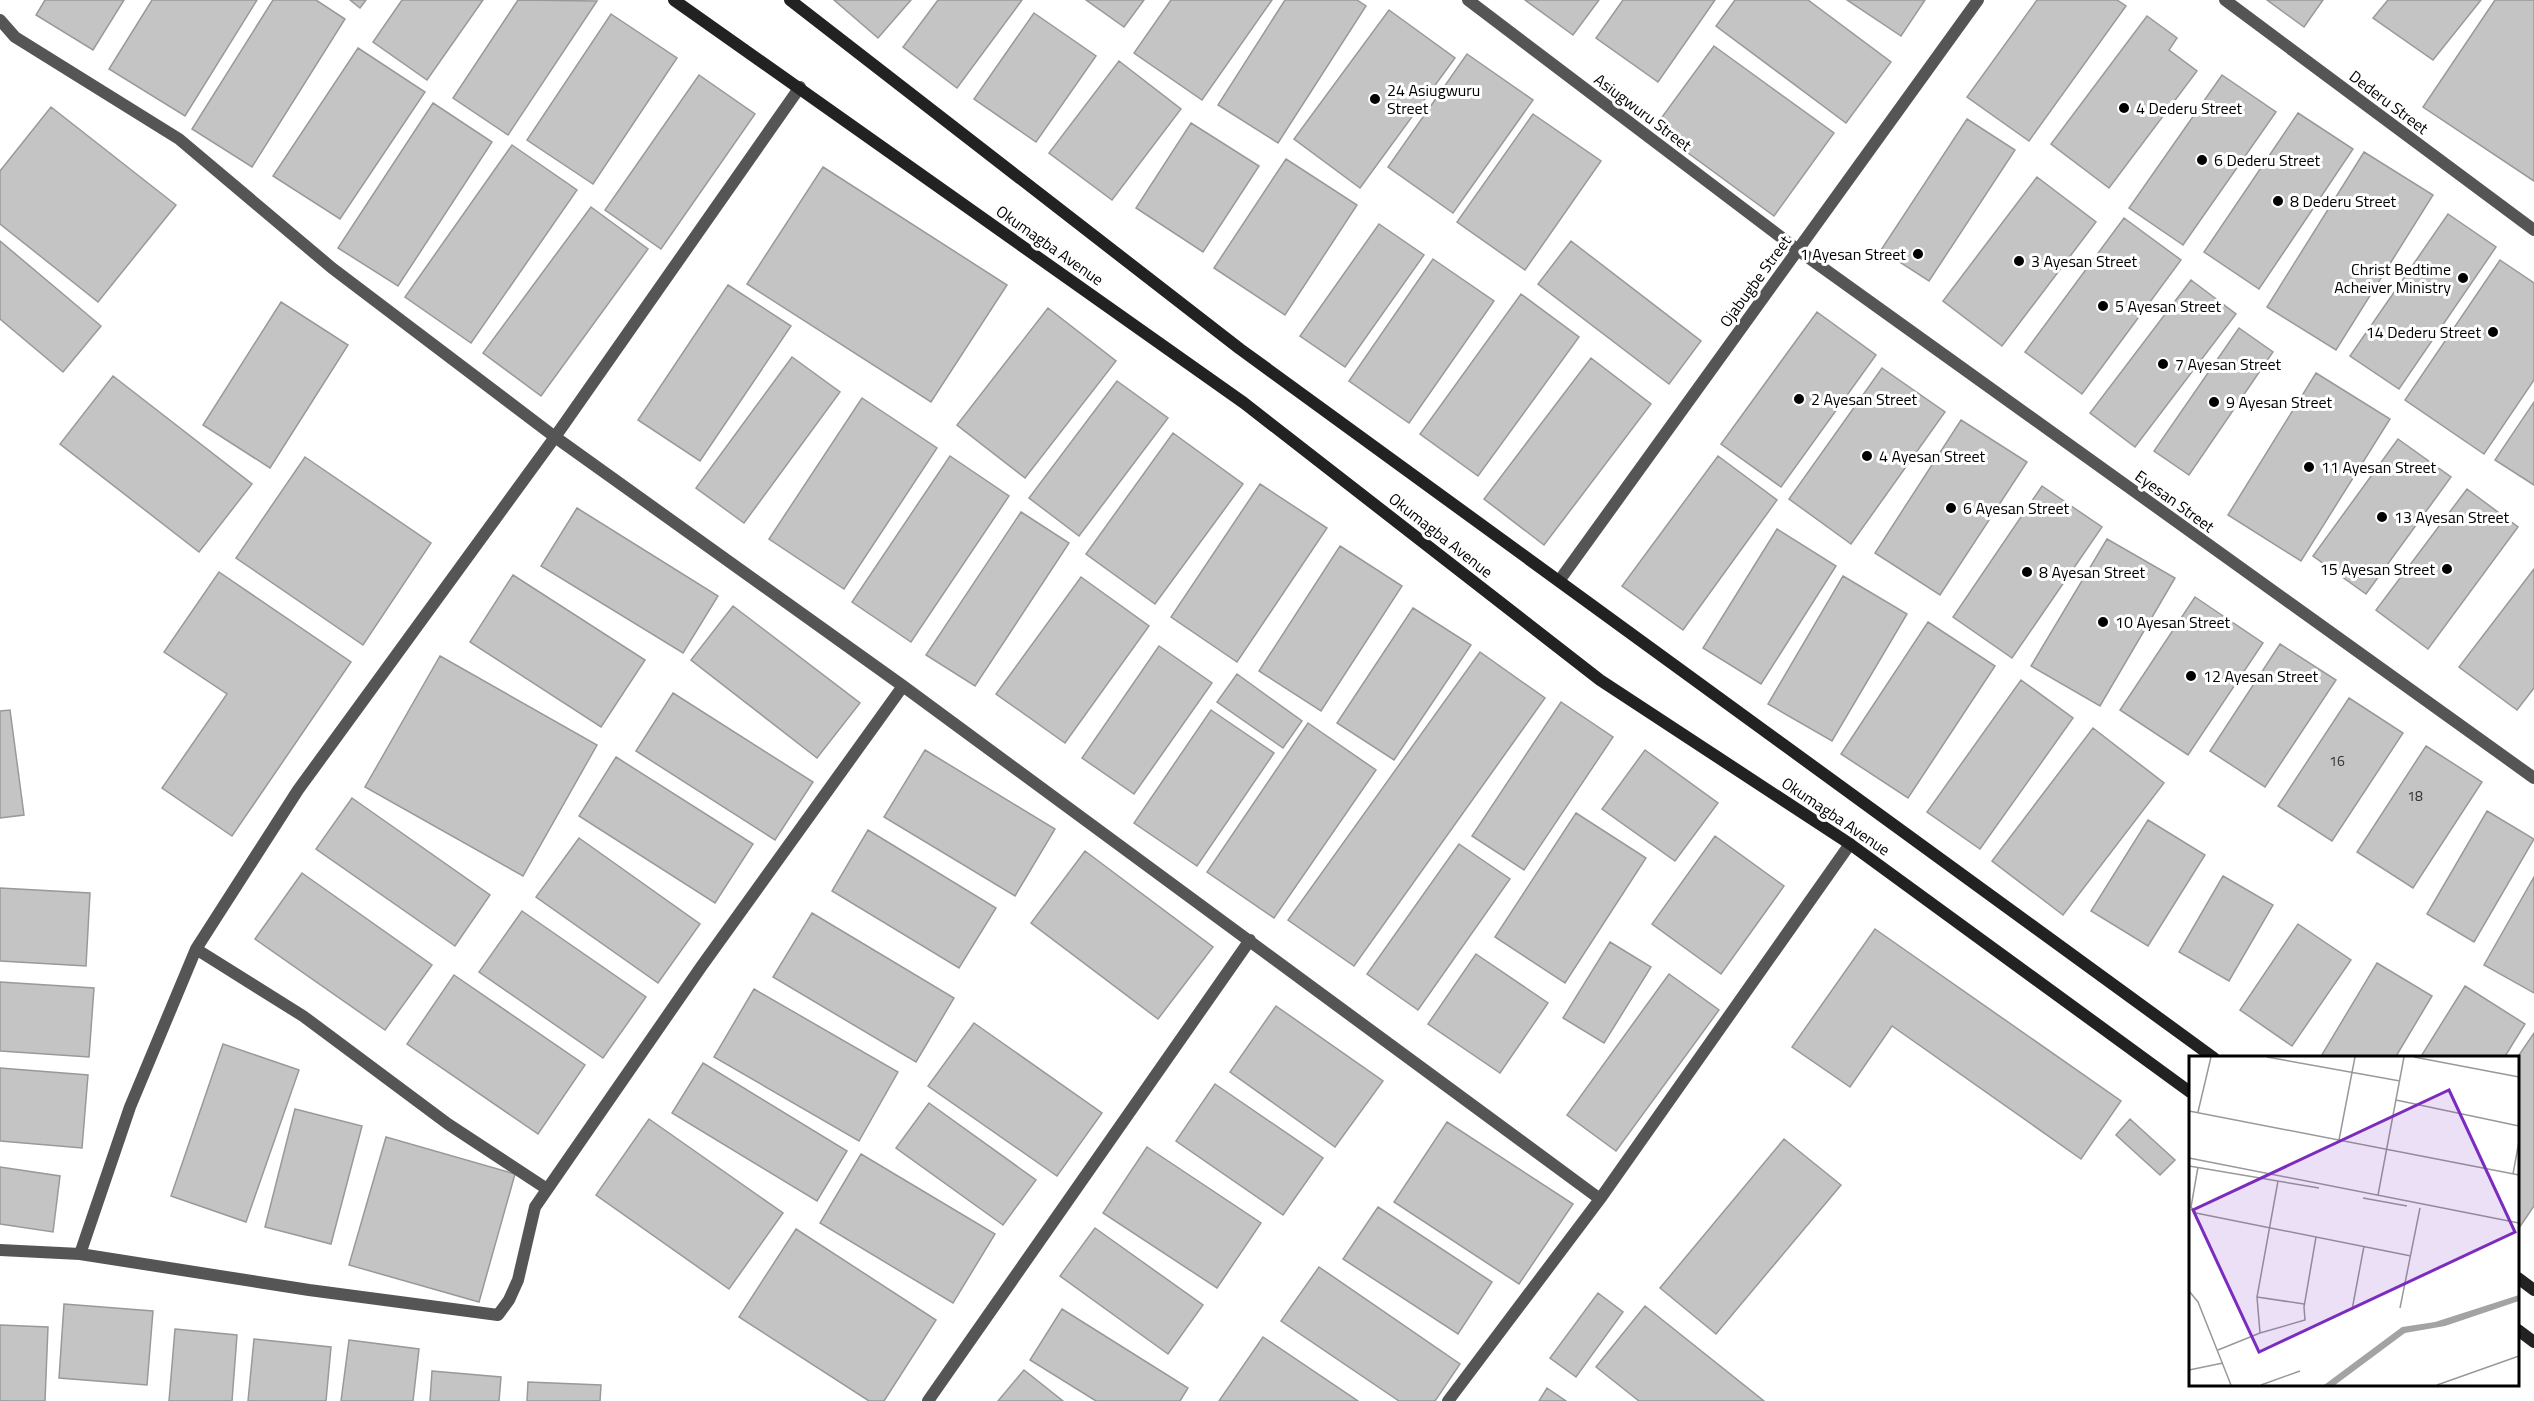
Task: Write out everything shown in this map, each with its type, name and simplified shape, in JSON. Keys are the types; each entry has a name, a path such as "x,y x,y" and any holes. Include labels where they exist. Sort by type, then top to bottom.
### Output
{"main road":[{"name":"Okumagba Avenue","path":"674,0 1244,403 1600,680 1850,844 2189,1091"},
{"name":"Okumagba Avenue","path":"789,0 1240,348 2211,1056"},
{"path":"2519,1279 2534,1290"},
{"path":"2519,1331 2534,1342"}],"street":[{"name":"Asiugwuru Street","path":"1468,0 1798,250"},
{"name":"Ojabugbe Street","path":"1559,581 1978,0"},
{"name":"Dederu Street","path":"2225,0 2534,230"},
{"path":"0,20 15,37 179,139 332,268 555,437 903,686 1600,1198"},
{"path":"80,1254 130,1107 196,949 297,790 555,437 800,87"},
{"name":"Eyesan Street","path":"1798,250 2534,778"},
{"path":"0,1250 80,1254 309,1290 498,1316 509,1300 518,1280 535,1208 547,1189 701,967 903,686"},
{"path":"1448,1401 1600,1198 1850,844"},
{"path":"928,1401 1250,940"},
{"path":"196,949 303,1016 448,1124 547,1189"}],"building":[{"path":"45,0 124,0 93,50 36,15"},
{"path":"152,0 257,0 185,116 109,69"},
{"path":"273,0 316,0 345,19 252,167 192,129"},
{"path":"350,0 366,0 360,8"},
{"path":"402,0 483,0 427,80 373,42"},
{"path":"518,0 597,1 508,135 453,98"},
{"path":"834,0 911,0 878,38"},
{"path":"938,0 1022,0 957,88 903,47"},
{"path":"1086,0 1144,0 1124,27"},
{"path":"1171,0 1272,0 1202,100 1134,53"},
{"path":"1285,0 1357,0 1366,6 1278,143 1218,105"},
{"path":"1525,0 1599,0 1573,35"},
{"path":"1623,0 1715,0 1658,82 1596,38"},
{"path":"1735,0 1808,0 1891,62 1846,123 1716,26"},
{"path":"1847,0 1925,0 1901,36"},
{"path":"2037,0 2117,0 2126,6 2029,141 1967,97"},
{"path":"2267,0 2323,0 2304,27"},
{"path":"2388,0 2481,0 2433,60 2373,18"},
{"path":"2495,0 2534,0 2534,181 2423,107"},
{"name":"24 Asiugwuru Street","path":"1389,10 1455,58 1360,188 1294,139"},
{"path":"1034,13 1096,56 1036,142 974,99"},
{"path":"611,14 677,58 593,184 527,140"},
{"name":"4 Dederu Street","path":"2147,16 2177,38 2169,50 2197,71 2109,188 2051,144"},
{"path":"1714,46 1834,133 1774,216 1654,128"},
{"path":"358,48 425,92 340,219 273,176"},
{"path":"1467,54 1533,100 1453,213 1388,167"},
{"path":"1119,61 1181,109 1112,200 1049,153"},
{"path":"699,75 755,114 661,249 605,210"},
{"name":"6 Dederu Street","path":"2222,75 2276,112 2183,245 2129,208"},
{"path":"433,103 492,142 398,286 338,248"},
{"path":"51,107 176,205 98,302 0,224 0,171"},
{"name":"8 Dederu Street","path":"2298,113 2353,149 2259,289 2204,252"},
{"path":"1533,114 1601,161 1525,270 1457,222"},
{"path":"1967,119 2015,150 1929,281 1881,250"},
{"path":"1191,123 1259,166 1203,252 1136,208"},
{"path":"512,145 577,190 471,343 405,297"},
{"path":"2364,152 2433,195 2336,350 2267,307"},
{"path":"1286,159 1357,205 1285,315 1214,268"},
{"path":"823,167 1007,285 931,402 747,284"},
{"name":"3 Ayesan Street","path":"2037,177 2096,222 2002,346 1943,301"},
{"path":"591,207 648,249 541,396 483,353"},
{"path":"2448,214 2496,247 2399,389 2350,356"},
{"name":"5 Ayesan Street","path":"2124,218 2181,260 2082,394 2025,352"},
{"path":"1379,224 1424,255 1345,367 1300,336"},
{"path":"0,241 101,326 63,372 0,319"},
{"path":"1571,241 1701,341 1669,384 1538,284"},
{"path":"1433,259 1494,301 1409,423 1349,381"},
{"name":"14 Dederu Street","path":"2500,260 2534,283 2534,380 2484,454 2405,400"},
{"name":"7 Ayesan Street","path":"2191,280 2236,314 2135,447 2090,413"},
{"path":"728,285 791,326 700,461 638,420"},
{"path":"1521,294 1579,337 1478,476 1420,434"},
{"path":"281,302 348,345 270,468 203,425"},
{"path":"1048,308 1116,361 1025,478 957,425"},
{"name":"2 Ayesan Street","path":"1817,312 1876,355 1781,487 1721,444"},
{"name":"9 Ayesan Street","path":"2239,328 2273,352 2189,475 2154,451"},
{"path":"792,357 840,392 744,523 696,488"},
{"path":"1591,358 1651,404 1544,545 1484,499"},
{"name":"4 Ayesan Street","path":"1882,368 1945,412 1851,544 1789,499"},
{"name":"11 Ayesan Street","path":"2316,373 2390,419 2301,561 2228,515"},
{"path":"113,376 252,484 199,552 60,444"},
{"path":"1117,381 1168,418 1079,536 1029,498"},
{"path":"862,398 937,448 844,589 769,539"},
{"path":"2534,402 2534,485 2495,460"},
{"name":"6 Ayesan Street","path":"1961,420 2027,462 1940,595 1875,553"},
{"path":"1173,433 1243,484 1155,604 1086,554"},
{"name":"13 Ayesan Street","path":"2398,439 2451,477 2366,594 2313,556"},
{"path":"950,456 1009,496 911,642 852,602"},
{"path":"1718,456 1777,500 1683,630 1622,586"},
{"path":"305,457 431,543 363,645 236,558"},
{"path":"1260,484 1327,528 1237,662 1171,617"},
{"name":"8 Ayesan Street","path":"2042,486 2102,527 2012,658 1953,617"},
{"name":"15 Ayesan Street","path":"2467,489 2518,527 2428,649 2376,610"},
{"path":"577,508 718,596 683,653 541,566"},
{"path":"1021,512 1069,543 975,686 926,655"},
{"path":"1777,529 1836,566 1761,684 1703,648"},
{"name":"10 Ayesan Street","path":"2107,539 2175,578 2100,706 2031,666"},
{"path":"1340,546 1402,586 1321,711 1259,671"},
{"path":"2534,569 2534,688 2517,710 2459,667"},
{"path":"219,572 351,662 232,836 162,788 227,694 164,652"},
{"path":"513,575 645,660 601,727 470,642"},
{"path":"1843,576 1907,614 1832,741 1768,704"},
{"path":"1081,577 1149,626 1065,743 996,694"},
{"name":"12 Ayesan Street","path":"2195,597 2263,643 2188,755 2120,710"},
{"path":"733,606 860,703 817,758 691,660"},
{"path":"1413,608 1471,645 1394,760 1337,723"},
{"path":"1928,622 1995,666 1908,798 1841,754"},
{"path":"2280,644 2336,680 2265,787 2210,751"},
{"path":"1159,646 1212,683 1134,794 1082,758"},
{"path":"1480,652 1545,698 1354,966 1288,920"},
{"path":"440,656 597,745 523,876 365,787"},
{"path":"1237,674 1302,721 1283,748 1217,702"},
{"path":"2021,680 2073,718 1980,849 1927,812"},
{"path":"673,693 813,782 775,840 636,751"},
{"path":"2349,698 2403,733 2332,841 2278,806"},
{"path":"1561,702 1613,737 1524,870 1472,836"},
{"path":"10,710 24,815 0,818 0,711"},
{"path":"1211,710 1274,753 1197,866 1134,823"},
{"path":"1308,723 1376,770 1274,918 1207,872"},
{"path":"2093,728 2164,783 2063,915 1992,861"},
{"path":"2426,746 2482,782 2413,888 2357,852"},
{"path":"925,750 1055,829 1015,896 884,817"},
{"path":"1645,750 1718,803 1675,861 1602,809"},
{"path":"616,757 753,844 715,903 579,816"},
{"path":"352,798 490,895 455,946 316,849"},
{"path":"2487,811 2534,839 2474,942 2427,914"},
{"path":"1576,813 1646,858 1565,983 1495,937"},
{"path":"2148,820 2205,855 2148,946 2091,911"},
{"path":"868,830 996,908 959,968 832,891"},
{"path":"1715,836 1784,886 1721,974 1652,924"},
{"path":"579,838 700,924 658,983 536,897"},
{"path":"1459,844 1510,879 1418,1010 1367,974"},
{"path":"1085,851 1213,947 1158,1019 1031,923"},
{"path":"302,873 432,965 385,1030 255,939"},
{"path":"2223,876 2273,905 2229,981 2179,952"},
{"path":"2534,877 2534,993 2484,965"},
{"path":"0,888 90,893 86,966 0,961"},
{"path":"522,911 646,997 603,1058 479,972"},
{"path":"812,913 954,998 916,1062 773,977"},
{"path":"2298,924 2351,960 2292,1046 2240,1010"},
{"path":"1875,929 2121,1101 2081,1159 1892,1026 1850,1087 1792,1047"},
{"path":"1610,942 1651,967 1604,1043 1563,1018"},
{"path":"1476,954 1548,1003 1500,1073 1428,1024"},
{"path":"2377,963 2432,996 2396,1056 2321,1056"},
{"path":"1669,974 1719,1010 1616,1151 1567,1115"},
{"path":"454,975 585,1065 538,1134 407,1044"},
{"path":"0,982 94,988 89,1057 0,1051"},
{"path":"2465,986 2525,1024 2505,1056 2421,1056"},
{"path":"754,989 898,1072 859,1141 714,1057"},
{"path":"1276,1006 1383,1081 1335,1147 1230,1072"},
{"path":"974,1023 1102,1113 1057,1176 928,1086"},
{"path":"2534,1033 2534,1206 2519,1228 2519,1056"},
{"path":"223,1044 299,1070 246,1222 171,1196"},
{"path":"703,1063 847,1151 817,1201 672,1113"},
{"path":"0,1068 88,1075 82,1148 0,1141"},
{"path":"1215,1084 1323,1158 1283,1215 1176,1141"},
{"path":"929,1103 1036,1180 1003,1225 896,1148"},
{"path":"295,1109 362,1126 331,1244 265,1227"},
{"path":"649,1119 783,1213 729,1289 596,1195"},
{"path":"2130,1119 2175,1160 2160,1175 2116,1135"},
{"path":"1447,1122 1573,1204 1519,1284 1394,1202"},
{"path":"386,1137 515,1174 479,1302 349,1265"},
{"path":"1784,1139 1841,1185 1716,1334 1660,1288"},
{"path":"1147,1147 1261,1223 1217,1288 1103,1213"},
{"path":"861,1154 995,1234 953,1303 820,1223"},
{"path":"0,1167 60,1176 53,1232 0,1224"},
{"path":"1378,1207 1492,1282 1458,1334 1343,1259"},
{"path":"1095,1228 1203,1305 1168,1354 1060,1276"},
{"path":"796,1229 936,1320 884,1401 869,1401 739,1317"},
{"path":"1319,1267 1460,1364 1435,1401 1399,1401 1281,1321"},
{"path":"1598,1293 1623,1312 1576,1377 1550,1358"},
{"path":"64,1304 153,1311 147,1385 59,1378"},
{"path":"1645,1306 1764,1401 1639,1401 1596,1367"},
{"path":"1062,1309 1188,1388 1180,1401 1096,1401 1030,1360"},
{"path":"0,1325 48,1327 45,1401 0,1401"},
{"path":"175,1329 237,1335 232,1401 169,1401"},
{"path":"1263,1337 1358,1401 1219,1401"},
{"path":"254,1339 331,1347 326,1401 248,1401"},
{"path":"349,1340 419,1349 413,1401 341,1401"},
{"path":"1024,1370 1063,1401 998,1401"},
{"path":"432,1371 501,1377 499,1401 430,1401"},
{"path":"528,1382 601,1385 600,1401 527,1401"},
{"path":"1547,1388 1566,1401 1539,1401"}],"place":[{"name":"24 Asiugwuru Street","path":"1375,99"},
{"name":"4 Dederu Street","path":"2124,108"},
{"name":"6 Dederu Street","path":"2202,160"},
{"name":"8 Dederu Street","path":"2278,201"},
{"name":"1 Ayesan Street","path":"1918,254"},
{"name":"3 Ayesan Street","path":"2019,261"},
{"name":"Christ Bedtime Acheiver Ministry","path":"2463,278"},
{"name":"5 Ayesan Street","path":"2103,306"},
{"name":"14 Dederu Street","path":"2493,332"},
{"name":"7 Ayesan Street","path":"2163,364"},
{"name":"2 Ayesan Street","path":"1799,399"},
{"name":"9 Ayesan Street","path":"2214,402"},
{"name":"4 Ayesan Street","path":"1867,456"},
{"name":"11 Ayesan Street","path":"2309,467"},
{"name":"6 Ayesan Street","path":"1951,508"},
{"name":"13 Ayesan Street","path":"2382,517"},
{"name":"15 Ayesan Street","path":"2447,569"},
{"name":"8 Ayesan Street","path":"2027,572"},
{"name":"10 Ayesan Street","path":"2103,622"},
{"name":"12 Ayesan Street","path":"2191,676"}]}
